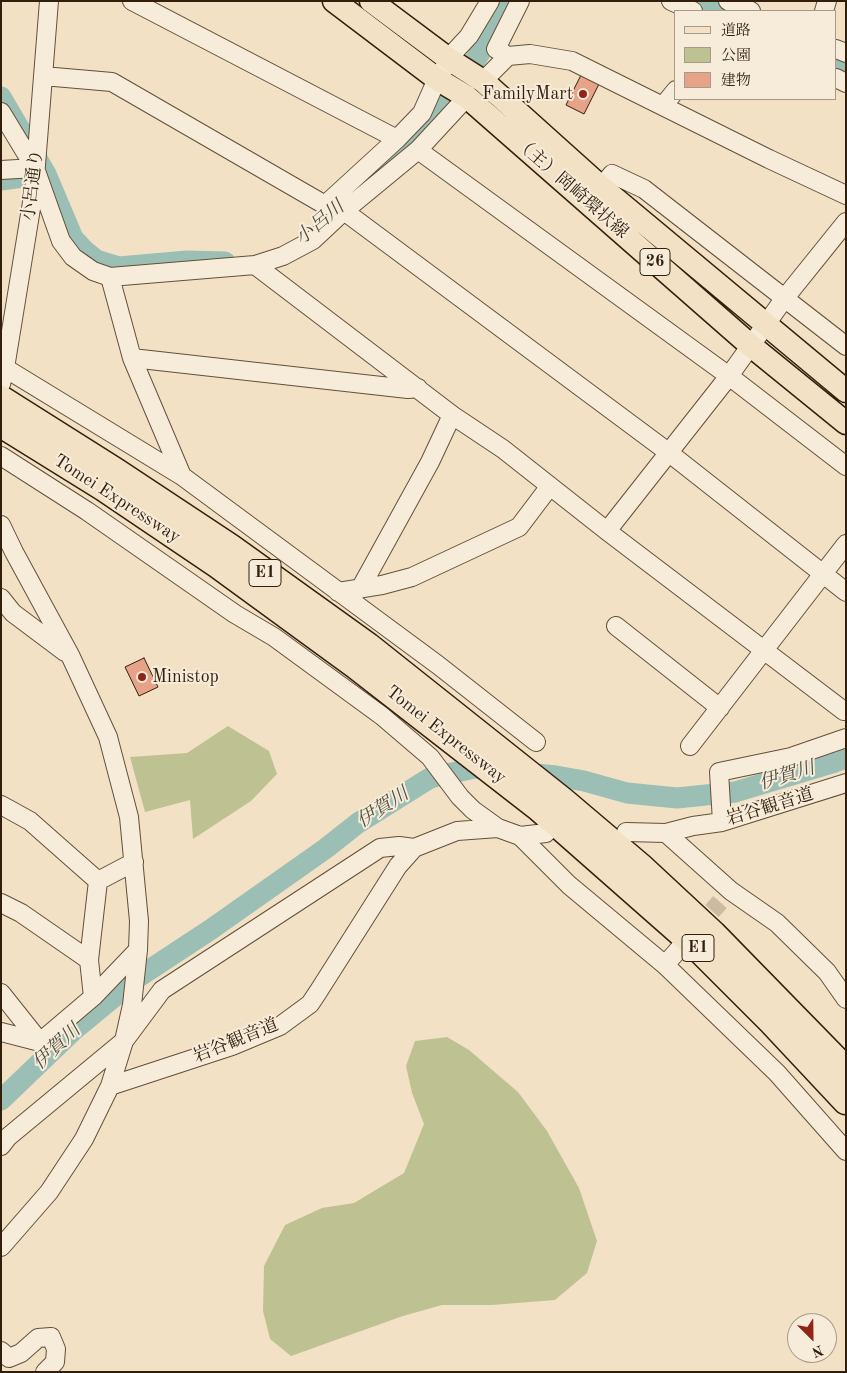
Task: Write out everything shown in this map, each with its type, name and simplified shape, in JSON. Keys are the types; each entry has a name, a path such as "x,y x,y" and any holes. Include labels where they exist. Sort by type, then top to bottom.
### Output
{"highway":[{"name":"Tomei Expressway","path":"4,401 104,488 218,565 355,664 469,754 551,804 642,868 713,934 846,1070"},
{"name":"Tomei Expressway","path":"4,401 230,547 368,646 505,757 772,1022 846,1101"}],"main road":[{"name":"（主）岡崎環状線","path":"334,1 437,79 467,97 750,345 846,423"},
{"name":"（主）岡崎環状線","path":"371,1 450,60 483,81 601,186 846,391"}],"street":[{"name":"小呂通り","path":"4,401 34,190 49,1"},
{"path":"132,1 397,139"},
{"path":"42,76 112,82 325,205 397,139 422,113 437,79 469,36 490,1"},
{"path":"520,1 496,49 508,56 530,54 572,61 846,195"},
{"path":"671,1 691,10"},
{"path":"728,1 749,10"},
{"path":"483,81 508,56"},
{"path":"663,106 674,92"},
{"path":"1,112 35,168 61,241 73,257 93,271 110,277 256,265 282,256 313,240 344,211 418,150 467,97"},
{"path":"418,150 729,376 846,466"},
{"path":"1,170 35,168"},
{"path":"601,186 612,174 644,189 846,346"},
{"path":"344,211 668,452 846,592"},
{"path":"607,531 729,376 784,298 846,222"},
{"path":"256,265 452,415 503,449 607,531 844,711"},
{"path":"110,277 132,358 182,476"},
{"path":"132,358 408,389 418,388"},
{"path":"4,401 182,476 438,665 536,742"},
{"path":"360,589 430,462 452,415"},
{"path":"1,456 87,511 235,614 274,637 382,716 430,757 460,797 473,810 498,828 520,836 569,885 665,965 778,1073 846,1150"},
{"path":"338,592 382,585 412,577 519,527 550,486"},
{"path":"1,525 70,655 108,737 129,817 139,921 138,954 132,1006 124,1041 110,1086 84,1140 49,1192 1,1247"},
{"path":"690,746 846,544"},
{"path":"1,598 13,613 70,655"},
{"path":"616,626 720,708"},
{"path":"722,814 719,772 790,757 846,738"},
{"name":"岩谷観音道","path":"626,832 666,833 693,826 722,814 846,783"},
{"path":"1,806 30,821 98,880"},
{"name":"岩谷観音道","path":"110,1086 232,1046 280,1026 310,1004 398,866 414,848 457,831 498,828"},
{"path":"520,836 546,833"},
{"path":"666,833 726,896 777,923 827,972 846,999"},
{"path":"1,1146 8,1137 124,1041 162,990 380,848 399,846 414,848"},
{"path":"98,880 134,862"},
{"path":"93,997 89,960 98,880"},
{"path":"1,903 21,913 89,960"},
{"path":"665,965 679,948"},
{"path":"40,1042 93,997 138,954"},
{"path":"1,993 40,1042"},
{"path":"1,1032 40,1042"},
{"path":"4,1356 21,1353 38,1338 51,1337 56,1349 55,1362 45,1372"}],"green space":[{"path":"228,726 269,751 277,774 251,801 193,839 190,800 145,812 130,757 187,753"},
{"path":"447,1037 469,1050 518,1092 547,1131 579,1188 597,1241 587,1273 555,1300 492,1305 442,1305 403,1316 291,1356 270,1339 263,1311 264,1266 285,1225 322,1208 354,1203 404,1173 424,1124 412,1093 406,1066 415,1041"}],"building":[{"name":"FamilyMart","path":"582,73 600,82 584,114 566,105"},
{"name":"Ministop","path":"144,658 158,687 139,696 125,667"}],"waterway":[{"name":"小呂川","path":"363,187 426,126 461,82 480,53 507,1"},
{"name":"小呂川","path":"706,1 724,10"},
{"name":"小呂川","path":"837,66 846,70"},
{"name":"小呂川","path":"1,97 46,174 73,238 96,260 119,267 187,261 225,262"},
{"name":"小呂川","path":"1,180 46,174"},
{"name":"伊賀川","path":"1,1100 74,1030 137,978 210,930 325,849 358,823 430,778 474,768 556,776 584,781 627,793 677,798 735,792 846,758"}],"tunnel":[{"path":"694,931 720,902"}],"place":[{"name":"FamilyMart","path":"583,94"},
{"name":"Ministop","path":"142,677"}]}
